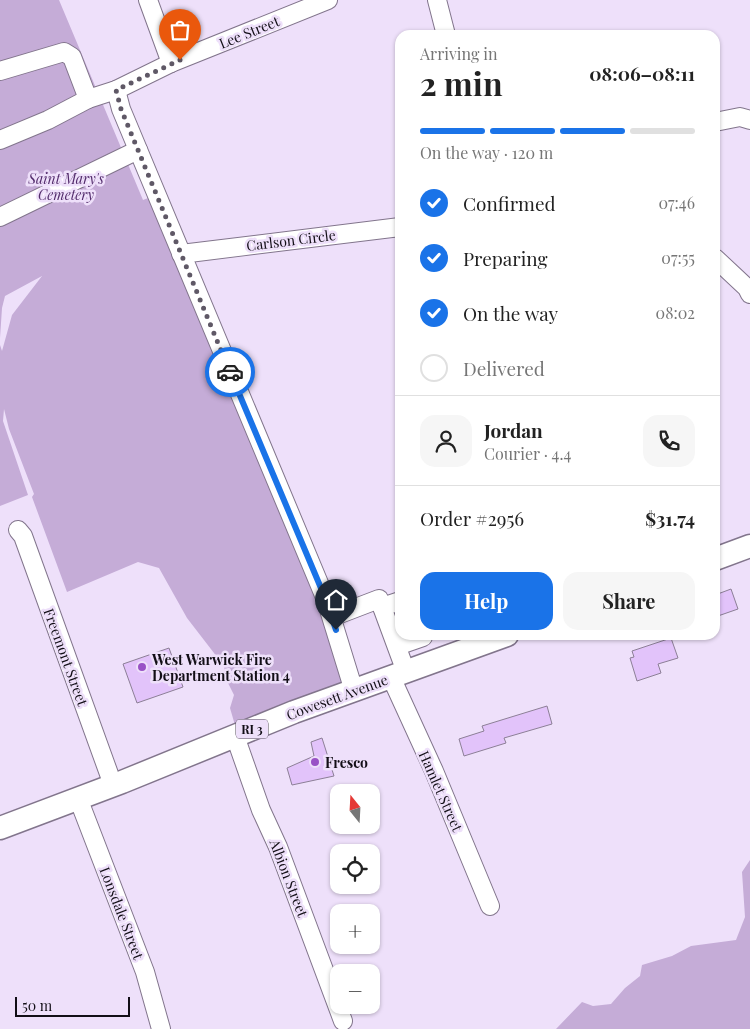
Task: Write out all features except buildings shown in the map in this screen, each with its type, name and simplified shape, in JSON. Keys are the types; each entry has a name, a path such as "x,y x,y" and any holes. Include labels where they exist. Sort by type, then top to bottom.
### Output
{"main road":[{"path":"720,558 749,549"},
{"name":"Cowesett Avenue","path":"0,828 398,674 470,641"}],"street":[{"path":"148,0 172,63"},
{"name":"Lee Street","path":"0,140 48,120 88,99 116,90 172,63 328,0"},
{"path":"437,0 445,30"},
{"path":"0,71 64,52 72,57 88,99"},
{"path":"116,90 121,109 326,600 354,690"},
{"path":"720,121 740,117 750,120"},
{"path":"0,218 138,150"},
{"name":"Carlson Circle","path":"181,254 395,228"},
{"path":"720,263 747,288 750,294"},
{"name":"Freemont Street","path":"18,530 23,536 113,785"},
{"path":"332,617 379,599 382,607 395,603"},
{"name":"Hamlet Street","path":"382,607 395,633"},
{"name":"Hamlet Street","path":"396,640 398,674 434,771 490,906"},
{"name":"Albion Street","path":"235,736 261,810 278,847 343,1021"},
{"name":"Lonsdale Street","path":"78,798 145,972 161,1029"}],"green space":[{"name":"Saint Mary's Cemetery","path":"0,0 59,0 143,200 156,195 354,693 239,739 230,708 234,695 226,679 224,666 187,618 159,568 138,562 67,592 32,497 34,494 9,429 4,409 3,421 28,495 0,506 0,345 2,351 12,315 42,276 5,296 2,308 0,338"},
{"path":"750,860 750,1029 556,1029 582,1002 593,1006 611,1004 625,988 640,976 642,965 672,956 691,946 736,940 745,917 742,872"}],"way so far":[{"path":"180,60 116,90 121,109 230,372"}],"place":[{"name":"West Warwick Fire Department Station 4","path":"142,667"},
{"name":"Fresco","path":"315,762"}],"route":[{"path":"230,372 326,600 336,630"}]}
